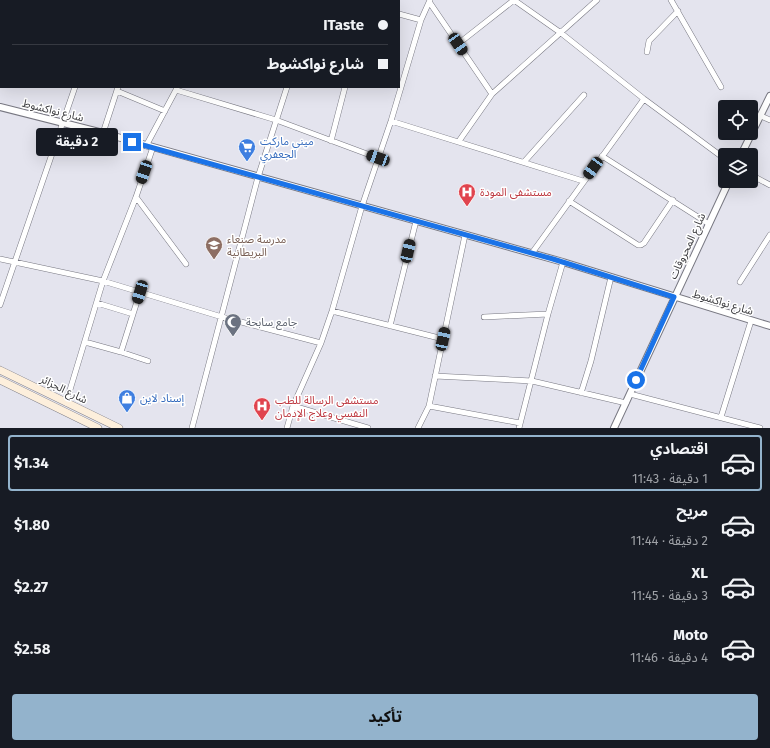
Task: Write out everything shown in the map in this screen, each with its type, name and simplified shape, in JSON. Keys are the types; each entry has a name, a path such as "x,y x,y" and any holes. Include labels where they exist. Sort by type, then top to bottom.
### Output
{"main road":[{"name":"شارع الجزائر","path":"0,370 119,428"},
{"name":"شارع الجزائر","path":"0,380 98,428"}],"street":[{"path":"458,44 514,0 561,33 644,99 718,154"},
{"path":"459,141 492,94 597,0"},
{"path":"671,0 720,87"},
{"path":"430,1 492,94"},
{"path":"287,428 293,406 321,343 332,311 362,206 391,121 421,20 430,1"},
{"path":"647,52 649,41 678,11"},
{"path":"400,14 421,20"},
{"path":"0,305 64,123 75,88"},
{"path":"66,403 103,281 136,197 149,147 176,88 276,120 378,158"},
{"path":"192,428 258,177 287,88"},
{"path":"331,141 345,88"},
{"path":"103,133 118,89 165,111"},
{"path":"524,162 584,95"},
{"path":"745,148 770,96"},
{"path":"532,253 644,99"},
{"name":"شارع نواكشوط","path":"0,107 103,133 532,253 770,326"},
{"path":"761,116 770,120"},
{"path":"391,121 583,181"},
{"path":"602,156 709,224"},
{"path":"758,179 770,185"},
{"name":"شارع المحروقات","path":"614,428 726,188"},
{"path":"136,197 186,264"},
{"path":"569,202 638,245 641,245 644,243 673,200"},
{"path":"390,326 416,221"},
{"path":"418,428 429,406 465,235"},
{"path":"740,282 770,236"},
{"path":"0,259 103,281 222,317 321,343"},
{"path":"429,406 519,425 563,262"},
{"path":"581,393 591,361 611,277"},
{"path":"121,352 140,292"},
{"path":"97,303 133,314"},
{"path":"332,311 443,339"},
{"path":"484,317 548,314"},
{"path":"721,417 751,321"},
{"path":"85,342 148,361"},
{"path":"435,376 532,381 626,403"},
{"path":"630,394 760,428"},
{"path":"293,406 368,428"}],"place":[{"name":"ميني ماركت الجعفري","path":"247,162"},
{"name":"مستشفى المودة","path":"467,207"},
{"name":"مدرسة صنعاء البريطانية","path":"214,260"},
{"name":"جامع سابحة","path":"233,337"},
{"name":"إسناد لاين","path":"127,413"},
{"name":"مستشفى الرسالة للطب النفسي وعلاج الإدمان","path":"262,421"}],"route":[{"path":"132,142 553,259 674,297 636,380"}]}
